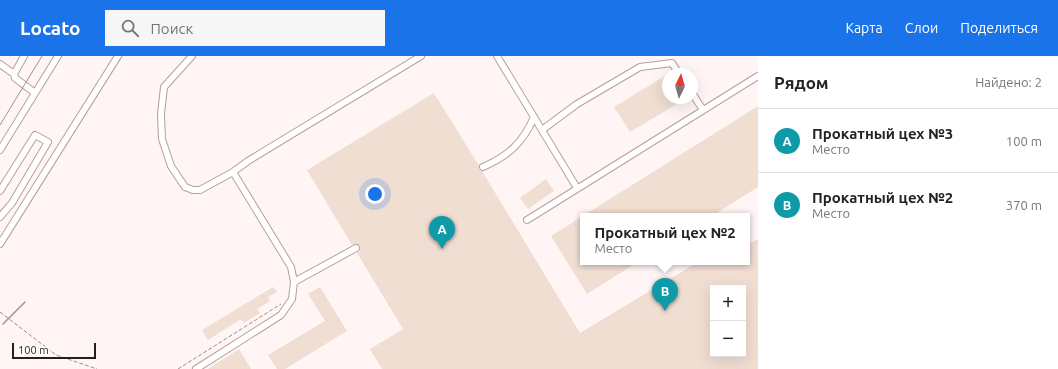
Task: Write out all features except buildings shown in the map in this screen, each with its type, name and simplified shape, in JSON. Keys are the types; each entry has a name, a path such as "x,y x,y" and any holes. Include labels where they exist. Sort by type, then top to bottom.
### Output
{"street":[{"path":"14,74 24,56"},
{"path":"0,150 58,56"},
{"path":"0,244 118,56"},
{"path":"192,56 164,87 161,114 162,139 172,166 185,187 193,190 200,190 233,172 248,161 421,56"},
{"path":"497,56 577,188"},
{"path":"542,130 577,104 640,67 672,63 675,68"},
{"path":"0,64 14,74 14,78 35,93"},
{"path":"527,220 758,76"},
{"path":"698,102 703,110"},
{"path":"482,167 499,160 517,146 529,129 534,117"},
{"path":"0,191 35,135 48,142 12,203 0,217"},
{"path":"196,369 281,315 292,297 294,282 291,267 233,172"},
{"path":"294,282 356,248"}],"path":[{"path":"178,369 292,297"},
{"path":"0,312 56,355 97,369"}],"tram line":[{"path":"0,125 42,56"}],"railway":[{"path":"3,324 25,302"}],"place":[{"name":"Прокатный цех №3","path":"442,249"},
{"name":"Прокатный цех №2","path":"665,311"}]}
